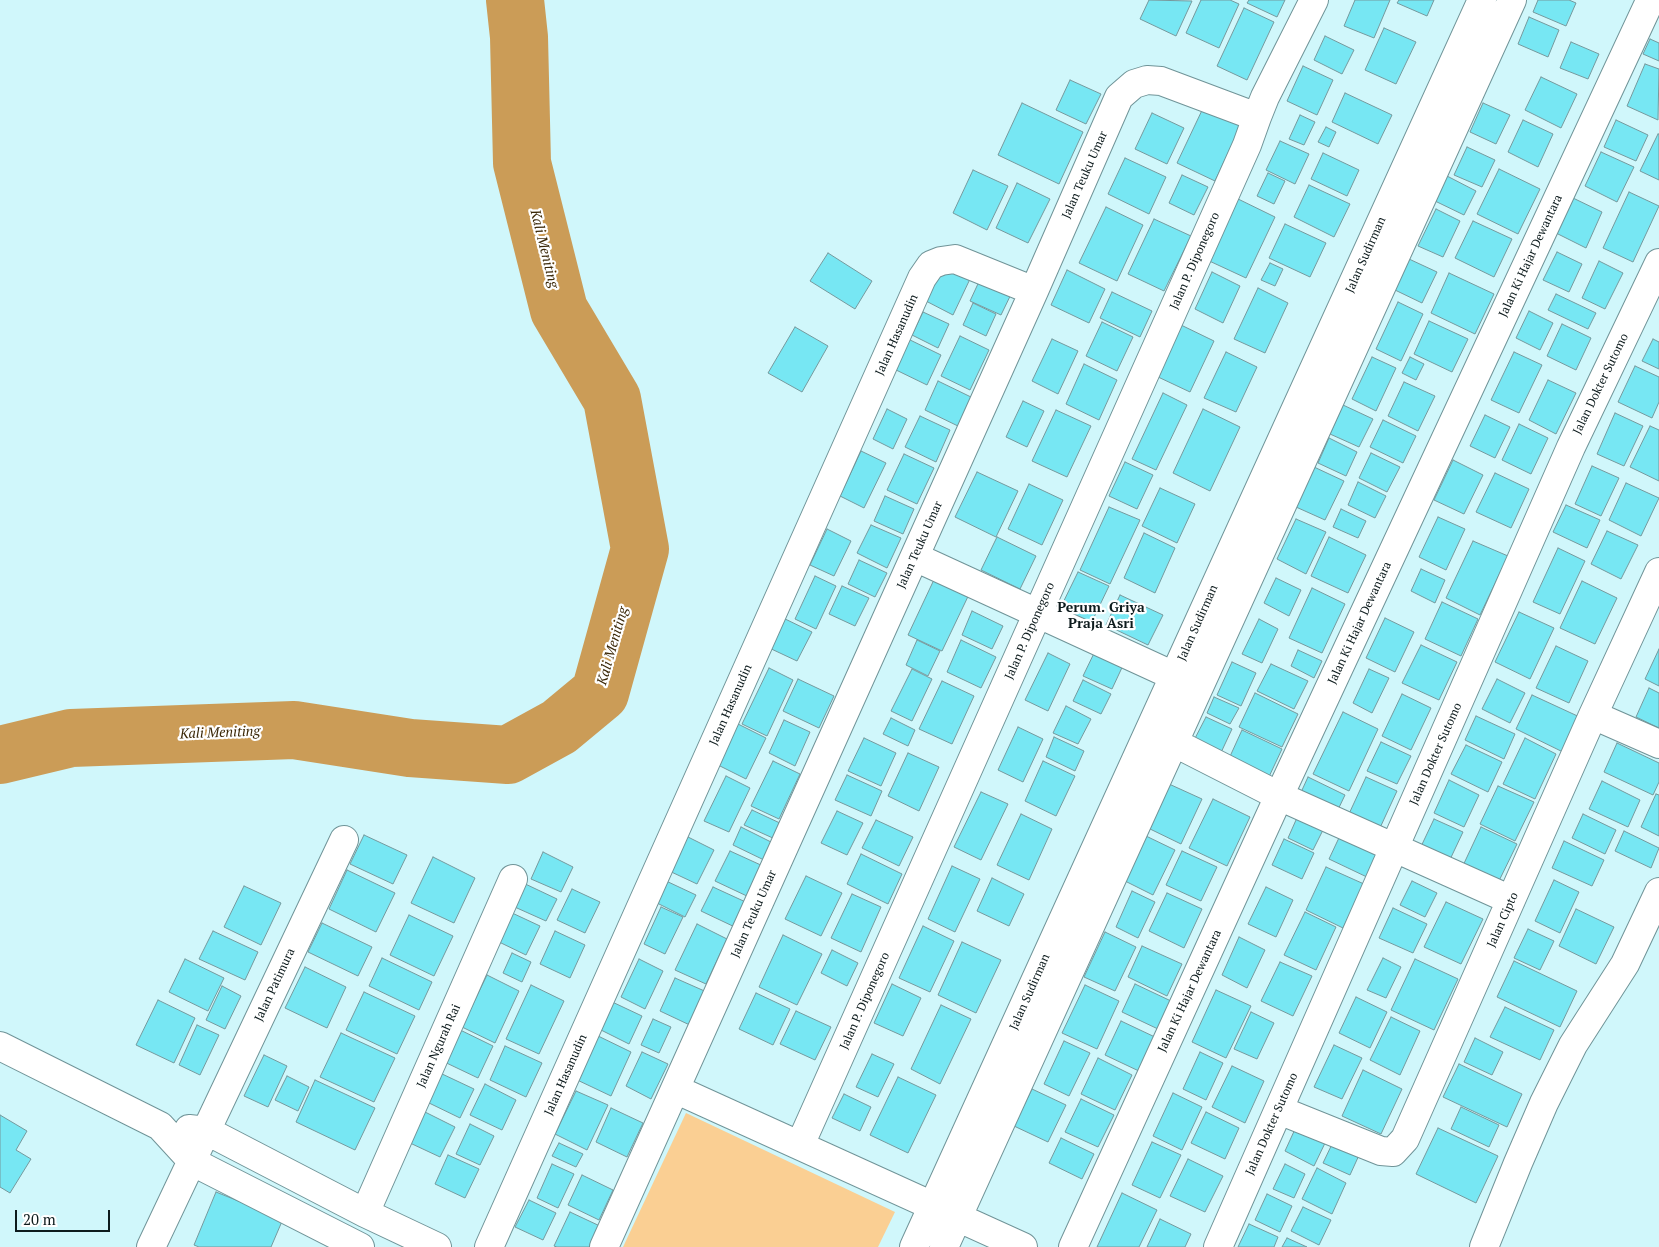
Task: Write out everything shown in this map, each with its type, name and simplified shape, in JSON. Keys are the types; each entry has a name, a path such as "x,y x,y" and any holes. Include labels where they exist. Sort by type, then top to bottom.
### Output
{"street":[{"path":"1257,117 1264,97 1314,0"},
{"name":"Jalan Sudirman","path":"914,1247 945,1211 1174,676 1482,0"},
{"path":"944,1247 945,1211 1174,742 1512,0"},
{"name":"Jalan Ki Hajar Dewantara","path":"1073,1247 1279,796 1653,2"},
{"name":"Jalan Teuku Umar","path":"604,1247 915,557 1116,103 1129,88 1147,80 1161,81 1257,117"},
{"name":"Jalan P. Diponegoro","path":"800,1145 1247,145 1257,117"},
{"name":"Jalan Hasanudin","path":"489,1247 922,278 931,265 955,259 1034,291"},
{"name":"Jalan Dokter Sutomo","path":"1218,1247 1571,447 1659,263"},
{"path":"915,557 1174,676"},
{"name":"Jalan Cipto","path":"1279,1110 1381,1152 1393,1152 1405,1140 1593,715 1659,572"},
{"path":"1593,715 1659,744"},
{"path":"1174,742 1279,796 1511,900"},
{"name":"Jalan Patimura","path":"152,1247 344,840"},
{"name":"Jalan Ngurah Rai","path":"365,1213 513,879"},
{"path":"1484,1247 1544,1103 1573,1045 1625,964 1659,892"},
{"path":"0,1046 160,1126 207,1131 365,1213 437,1247"},
{"path":"675,1089 1023,1247"},
{"path":"160,1126 193,1162 351,1245"}],"shaded area":[{"path":"686,1113 895,1212 878,1247 623,1247"}],"building":[{"path":"1149,0 1192,1 1176,36 1140,19"},
{"path":"1201,0 1230,0 1239,4 1219,48 1186,33"},
{"path":"1249,0 1285,0 1277,17 1247,3"},
{"path":"1355,0 1390,0 1374,38 1344,26"},
{"path":"1399,0 1434,0 1427,16 1397,3"},
{"path":"1538,0 1569,0 1576,3 1566,26 1533,12"},
{"path":"1244,8 1274,22 1247,80 1217,66"},
{"path":"1529,17 1559,30 1548,57 1518,44"},
{"path":"1384,28 1416,42 1396,84 1365,70"},
{"path":"1325,36 1354,50 1342,74 1314,60"},
{"path":"1650,39 1659,43 1659,61 1643,54"},
{"path":"1571,42 1599,54 1588,79 1560,68"},
{"path":"1645,64 1659,69 1658,120 1627,106"},
{"path":"1303,66 1333,80 1317,115 1287,101"},
{"path":"1541,77 1577,94 1561,128 1525,110"},
{"path":"1070,80 1101,94 1086,124 1056,110"},
{"path":"1345,93 1392,115 1378,144 1332,122"},
{"path":"1022,103 1083,132 1059,184 998,155"},
{"path":"1483,103 1510,115 1496,144 1470,132"},
{"path":"1205,104 1243,121 1215,181 1177,163"},
{"path":"1152,113 1184,128 1167,164 1135,149"},
{"path":"1300,115 1315,122 1304,145 1289,139"},
{"path":"1523,120 1553,134 1538,167 1508,152"},
{"path":"1616,120 1648,135 1636,161 1604,147"},
{"path":"1326,127 1336,132 1329,147 1318,142"},
{"path":"1659,134 1659,180 1640,171"},
{"path":"1280,141 1309,154 1295,184 1266,170"},
{"path":"1467,147 1495,160 1482,187 1454,175"},
{"path":"1601,152 1634,167 1617,202 1585,186"},
{"path":"1323,153 1359,170 1347,196 1311,179"},
{"path":"1125,158 1166,177 1149,214 1108,194"},
{"path":"1499,169 1540,189 1518,234 1477,214"},
{"path":"973,170 1008,186 987,230 953,213"},
{"path":"1268,173 1285,181 1274,204 1257,196"},
{"path":"1182,175 1208,187 1194,215 1169,203"},
{"path":"1447,176 1476,191 1464,215 1435,201"},
{"path":"1017,183 1050,199 1028,243 996,228"},
{"path":"1309,185 1350,204 1334,237 1294,217"},
{"path":"1629,192 1659,206 1633,262 1603,248"},
{"path":"1234,197 1275,217 1246,278 1205,259"},
{"path":"1573,198 1602,212 1586,248 1556,233"},
{"path":"1106,207 1143,225 1117,281 1079,263"},
{"path":"1436,209 1460,221 1443,257 1418,246"},
{"path":"1154,219 1191,236 1164,291 1128,274"},
{"path":"1473,221 1512,239 1494,277 1455,258"},
{"path":"1285,224 1326,243 1310,277 1269,258"},
{"path":"1557,252 1582,264 1569,292 1543,280"},
{"path":"828,253 872,281 855,309 810,281"},
{"path":"1409,259 1437,272 1422,303 1395,290"},
{"path":"1599,261 1623,273 1605,309 1582,298"},
{"path":"1270,263 1283,269 1275,286 1261,280"},
{"path":"940,265 970,279 953,315 924,300"},
{"path":"1067,270 1105,289 1089,323 1051,305"},
{"path":"1212,272 1240,286 1223,323 1195,309"},
{"path":"983,273 1014,288 1001,315 970,301"},
{"path":"1449,273 1494,294 1475,334 1431,313"},
{"path":"1258,288 1288,303 1265,353 1234,339"},
{"path":"1112,292 1152,311 1140,337 1100,318"},
{"path":"1556,294 1596,313 1588,329 1548,310"},
{"path":"1398,302 1423,314 1401,361 1376,349"},
{"path":"973,303 996,314 986,336 963,325"},
{"path":"1529,311 1553,323 1540,350 1516,338"},
{"path":"923,312 949,324 938,348 912,335"},
{"path":"1429,321 1468,339 1452,372 1414,354"},
{"path":"1102,322 1133,337 1117,371 1086,356"},
{"path":"1562,324 1591,338 1576,370 1547,356"},
{"path":"1181,325 1214,341 1190,392 1156,376"},
{"path":"795,327 828,346 802,392 768,373"},
{"path":"960,336 989,350 970,390 941,376"},
{"path":"906,338 941,355 927,385 892,368"},
{"path":"1052,339 1078,351 1058,394 1032,381"},
{"path":"1653,339 1659,342 1659,369 1642,361"},
{"path":"1226,352 1257,367 1236,412 1204,398"},
{"path":"1514,352 1542,365 1519,413 1491,400"},
{"path":"1372,357 1396,368 1376,411 1352,399"},
{"path":"1410,357 1424,364 1416,380 1402,373"},
{"path":"1084,364 1117,380 1099,420 1066,404"},
{"path":"1635,366 1659,377 1659,402 1652,418 1618,402"},
{"path":"1548,380 1576,393 1556,434 1529,420"},
{"path":"938,381 973,398 960,427 925,410"},
{"path":"1404,382 1435,396 1418,431 1388,416"},
{"path":"1163,393 1187,405 1156,470 1132,459"},
{"path":"1023,401 1044,411 1027,447 1006,437"},
{"path":"1343,405 1373,419 1359,447 1330,434"},
{"path":"887,409 907,419 893,449 873,439"},
{"path":"1203,409 1240,427 1210,491 1173,473"},
{"path":"1056,410 1091,426 1067,477 1032,461"},
{"path":"1615,413 1643,426 1624,466 1597,454"},
{"path":"1485,415 1510,427 1495,458 1470,446"},
{"path":"920,416 950,430 936,462 905,447"},
{"path":"1383,420 1416,436 1403,463 1370,447"},
{"path":"1519,424 1548,438 1531,474 1502,460"},
{"path":"1650,426 1659,430 1659,481 1630,467"},
{"path":"1329,438 1357,452 1346,476 1318,463"},
{"path":"861,451 886,463 864,508 840,496"},
{"path":"1371,453 1400,467 1387,492 1359,478"},
{"path":"904,454 934,468 917,504 887,490"},
{"path":"1453,460 1483,475 1464,514 1434,500"},
{"path":"1125,462 1153,475 1137,509 1109,496"},
{"path":"1592,466 1619,478 1601,516 1575,504"},
{"path":"1314,467 1344,481 1325,520 1296,507"},
{"path":"977,472 1018,491 996,537 955,517"},
{"path":"1495,473 1529,489 1511,528 1476,512"},
{"path":"1358,482 1386,496 1375,518 1348,505"},
{"path":"1626,483 1659,498 1641,536 1609,520"},
{"path":"1029,484 1063,500 1042,545 1008,529"},
{"path":"1160,488 1195,504 1177,543 1142,526"},
{"path":"885,496 914,509 903,534 874,521"},
{"path":"1566,505 1600,520 1587,548 1553,532"},
{"path":"1109,507 1140,520 1110,584 1080,570"},
{"path":"1341,509 1366,521 1358,538 1333,527"},
{"path":"1438,517 1465,529 1446,570 1419,557"},
{"path":"1296,519 1326,532 1306,574 1277,559"},
{"path":"871,525 901,538 887,568 857,553"},
{"path":"827,529 851,541 834,576 810,565"},
{"path":"1607,531 1638,545 1621,579 1591,564"},
{"path":"1144,533 1175,548 1155,593 1124,578"},
{"path":"997,537 1036,556 1020,589 981,570"},
{"path":"1329,537 1366,555 1348,593 1311,576"},
{"path":"1473,541 1508,556 1480,615 1446,598"},
{"path":"1558,548 1585,561 1560,614 1533,602"},
{"path":"859,560 887,573 875,597 848,584"},
{"path":"939,569 973,586 942,651 908,635"},
{"path":"1421,569 1445,580 1435,603 1411,591"},
{"path":"1078,572 1109,586 1086,634 1055,619"},
{"path":"815,576 836,586 816,629 795,619"},
{"path":"1276,578 1301,590 1289,616 1264,603"},
{"path":"1582,581 1617,598 1595,644 1560,628"},
{"path":"842,586 869,598 855,626 829,614"},
{"path":"1312,588 1345,604 1322,653 1289,638"},
{"path":"1120,595 1163,615 1148,645 1106,625"},
{"path":"1442,602 1478,619 1461,656 1425,639"},
{"path":"972,611 1003,626 992,649 962,635"},
{"path":"1519,612 1554,628 1530,679 1495,662"},
{"path":"779,616 812,632 797,661 765,646"},
{"path":"1385,618 1414,632 1395,672 1366,658"},
{"path":"1259,619 1278,629 1262,663 1242,654"},
{"path":"917,640 940,651 928,676 906,665"},
{"path":"961,640 996,657 981,688 947,672"},
{"path":"1098,645 1126,659 1112,689 1083,676"},
{"path":"1421,645 1457,662 1439,700 1402,683"},
{"path":"1556,646 1588,661 1569,703 1536,688"},
{"path":"1659,649 1659,686 1645,679"},
{"path":"1298,650 1322,661 1314,678 1291,666"},
{"path":"1048,653 1070,664 1048,711 1025,700"},
{"path":"1232,662 1256,673 1241,706 1217,695"},
{"path":"1271,664 1308,681 1294,709 1257,691"},
{"path":"769,668 793,680 767,736 742,724"},
{"path":"912,669 932,679 912,721 891,711"},
{"path":"1369,669 1389,678 1372,713 1353,703"},
{"path":"798,679 834,696 819,728 783,711"},
{"path":"1497,679 1525,693 1510,723 1482,709"},
{"path":"1083,680 1111,694 1101,714 1073,701"},
{"path":"942,681 974,696 952,744 919,729"},
{"path":"1649,688 1659,693 1659,728 1636,717"},
{"path":"1255,693 1298,714 1282,747 1239,727"},
{"path":"1402,694 1431,708 1411,750 1382,736"},
{"path":"1532,695 1584,719 1567,754 1516,729"},
{"path":"1214,697 1239,708 1230,724 1207,713"},
{"path":"1066,706 1091,719 1078,744 1053,733"},
{"path":"1343,712 1378,729 1349,791 1313,774"},
{"path":"1476,716 1515,734 1504,759 1465,740"},
{"path":"1206,717 1232,729 1218,759 1191,746"},
{"path":"891,718 915,730 908,746 883,734"},
{"path":"730,720 766,738 746,779 710,761"},
{"path":"784,720 810,732 795,766 769,753"},
{"path":"1018,727 1043,739 1023,782 998,770"},
{"path":"1242,730 1282,749 1267,781 1227,763"},
{"path":"1054,737 1084,751 1075,771 1046,757"},
{"path":"864,738 896,753 881,786 848,771"},
{"path":"1525,738 1556,754 1535,799 1503,784"},
{"path":"1381,742 1411,756 1397,784 1367,771"},
{"path":"1617,743 1659,763 1659,782 1653,795 1604,772"},
{"path":"1466,745 1502,762 1488,792 1451,774"},
{"path":"908,753 939,767 919,811 888,796"},
{"path":"773,761 800,774 779,819 751,806"},
{"path":"1043,761 1075,776 1056,816 1025,801"},
{"path":"847,775 882,791 871,816 835,800"},
{"path":"726,776 750,788 729,832 704,821"},
{"path":"1308,777 1345,795 1334,818 1297,801"},
{"path":"1366,777 1397,791 1379,830 1348,816"},
{"path":"1449,780 1479,795 1464,827 1434,813"},
{"path":"1602,781 1640,800 1628,827 1589,809"},
{"path":"1169,784 1202,799 1181,844 1148,828"},
{"path":"1498,786 1534,802 1515,841 1480,824"},
{"path":"981,792 1008,804 981,860 954,847"},
{"path":"1656,794 1659,795 1659,836 1641,827"},
{"path":"1213,799 1250,817 1227,866 1189,848"},
{"path":"752,810 782,824 775,839 744,825"},
{"path":"837,811 863,823 847,855 821,843"},
{"path":"1300,811 1326,824 1313,850 1288,838"},
{"path":"1021,814 1052,829 1029,880 997,865"},
{"path":"1583,814 1616,830 1605,854 1572,838"},
{"path":"1434,819 1463,832 1446,868 1417,855"},
{"path":"876,820 913,837 899,866 862,848"},
{"path":"1345,825 1385,844 1369,878 1329,859"},
{"path":"741,827 773,843 764,860 733,845"},
{"path":"1481,827 1517,844 1495,889 1460,872"},
{"path":"1624,831 1659,848 1651,868 1615,851"},
{"path":"682,834 714,850 697,884 665,869"},
{"path":"364,835 407,855 393,884 350,864"},
{"path":"1146,836 1175,850 1153,895 1125,881"},
{"path":"1284,839 1314,853 1302,879 1272,865"},
{"path":"1564,841 1604,860 1592,886 1552,868"},
{"path":"730,851 763,866 749,897 715,881"},
{"path":"1182,851 1217,867 1201,901 1166,885"},
{"path":"543,852 573,867 561,892 531,879"},
{"path":"861,854 902,874 888,904 847,884"},
{"path":"433,857 475,878 454,923 411,903"},
{"path":"952,866 980,879 955,932 928,919"},
{"path":"1326,867 1364,884 1343,928 1306,910"},
{"path":"347,870 395,893 376,932 329,909"},
{"path":"806,876 842,893 821,936 785,919"},
{"path":"992,878 1024,894 1009,926 977,911"},
{"path":"664,880 696,895 685,917 655,902"},
{"path":"1554,880 1579,892 1560,933 1535,921"},
{"path":"519,881 557,899 546,921 508,904"},
{"path":"1412,881 1437,893 1425,917 1400,905"},
{"path":"244,886 281,903 261,945 224,927"},
{"path":"713,887 750,904 739,929 701,911"},
{"path":"1266,887 1293,900 1276,937 1248,924"},
{"path":"572,889 600,902 585,933 557,920"},
{"path":"1132,891 1155,902 1138,938 1116,927"},
{"path":"1167,893 1202,909 1184,948 1149,931"},
{"path":"852,894 881,907 861,952 831,938"},
{"path":"1446,902 1483,919 1461,964 1424,947"},
{"path":"661,907 683,917 665,954 644,944"},
{"path":"1393,908 1427,924 1413,953 1379,938"},
{"path":"1576,909 1614,927 1596,964 1559,946"},
{"path":"510,912 540,926 526,955 497,941"},
{"path":"1305,912 1336,927 1316,970 1284,955"},
{"path":"409,915 453,936 434,976 390,955"},
{"path":"322,923 372,947 358,976 308,952"},
{"path":"697,924 727,939 706,984 675,970"},
{"path":"923,926 954,941 930,992 899,978"},
{"path":"1528,929 1554,941 1540,970 1514,958"},
{"path":"213,931 258,952 245,980 199,959"},
{"path":"555,931 585,945 570,978 540,964"},
{"path":"1105,932 1136,947 1115,991 1084,977"},
{"path":"783,935 822,954 797,1005 759,987"},
{"path":"1239,937 1265,950 1247,988 1222,975"},
{"path":"962,942 1001,960 976,1013 938,995"},
{"path":"1142,946 1182,964 1167,996 1128,977"},
{"path":"832,950 858,963 847,986 821,973"},
{"path":"512,953 531,962 522,982 503,973"},
{"path":"382,958 432,982 419,1010 369,986"},
{"path":"1383,958 1401,967 1386,998 1367,990"},
{"path":"185,959 224,978 208,1011 169,992"},
{"path":"639,959 663,971 645,1009 621,997"},
{"path":"1415,959 1458,979 1434,1030 1391,1010"},
{"path":"1514,961 1577,991 1560,1027 1497,997"},
{"path":"1280,962 1312,976 1293,1016 1261,1001"},
{"path":"305,967 346,987 327,1028 285,1008"},
{"path":"487,975 519,991 495,1043 462,1027"},
{"path":"675,978 709,993 694,1027 660,1011"},
{"path":"892,984 921,998 903,1036 874,1023"},
{"path":"1135,984 1171,1001 1158,1029 1122,1012"},
{"path":"531,985 564,1001 539,1054 506,1039"},
{"path":"1085,985 1119,1001 1097,1049 1062,1033"},
{"path":"222,986 241,996 225,1029 206,1020"},
{"path":"1216,990 1251,1006 1226,1058 1192,1042"},
{"path":"364,992 415,1016 397,1054 346,1030"},
{"path":"756,993 790,1009 773,1045 739,1029"},
{"path":"1356,997 1387,1012 1370,1048 1339,1033"},
{"path":"158,1000 195,1018 174,1063 136,1045"},
{"path":"608,1000 642,1016 629,1044 595,1027"},
{"path":"941,1005 971,1019 940,1084 911,1069"},
{"path":"1505,1007 1554,1030 1540,1060 1490,1037"},
{"path":"796,1011 831,1027 815,1060 780,1044"},
{"path":"1251,1012 1274,1023 1257,1059 1234,1049"},
{"path":"1391,1017 1420,1031 1400,1075 1370,1060"},
{"path":"653,1019 671,1027 659,1053 641,1045"},
{"path":"1121,1021 1157,1038 1141,1072 1105,1055"},
{"path":"197,1025 219,1035 200,1075 179,1065"},
{"path":"452,1026 493,1046 478,1078 436,1058"},
{"path":"341,1033 395,1058 374,1102 320,1077"},
{"path":"594,1034 631,1052 611,1096 573,1078"},
{"path":"1475,1038 1503,1052 1492,1075 1464,1062"},
{"path":"1064,1041 1090,1053 1069,1096 1044,1084"},
{"path":"1334,1045 1362,1058 1342,1099 1314,1087"},
{"path":"505,1046 542,1063 526,1097 490,1080"},
{"path":"642,1052 668,1064 651,1099 626,1086"},
{"path":"1200,1052 1223,1063 1206,1100 1183,1089"},
{"path":"872,1054 894,1064 878,1097 856,1087"},
{"path":"264,1055 287,1066 268,1107 244,1096"},
{"path":"1098,1058 1132,1075 1115,1110 1081,1094"},
{"path":"1459,1064 1522,1094 1507,1127 1443,1097"},
{"path":"1232,1066 1264,1081 1245,1123 1212,1107"},
{"path":"1363,1070 1402,1089 1381,1134 1342,1116"},
{"path":"440,1073 474,1089 460,1118 427,1102"},
{"path":"287,1076 309,1087 298,1111 275,1100"},
{"path":"898,1077 936,1095 908,1153 870,1135"},
{"path":"315,1080 375,1108 355,1150 296,1122"},
{"path":"485,1084 516,1100 502,1130 470,1115"},
{"path":"1032,1089 1066,1105 1048,1142 1014,1126"},
{"path":"576,1091 608,1105 587,1150 555,1134"},
{"path":"1173,1093 1202,1107 1182,1150 1153,1136"},
{"path":"844,1094 871,1107 860,1131 832,1118"},
{"path":"1081,1099 1114,1115 1098,1147 1065,1132"},
{"path":"1461,1107 1499,1125 1489,1147 1451,1129"},
{"path":"611,1108 643,1123 627,1157 596,1142"},
{"path":"425,1112 455,1127 440,1157 410,1143"},
{"path":"1206,1112 1239,1128 1225,1159 1191,1143"},
{"path":"0,1115 27,1131 16,1150 31,1159 10,1193 0,1187"},
{"path":"470,1124 494,1136 480,1165 456,1154"},
{"path":"1296,1127 1326,1141 1314,1166 1285,1151"},
{"path":"1438,1128 1498,1156 1476,1203 1416,1174"},
{"path":"1061,1138 1094,1154 1082,1179 1049,1163"},
{"path":"1334,1140 1360,1153 1350,1175 1323,1163"},
{"path":"1152,1142 1181,1155 1160,1198 1132,1185"},
{"path":"559,1143 583,1154 576,1167 552,1156"},
{"path":"448,1155 479,1169 465,1198 435,1184"},
{"path":"1188,1159 1223,1176 1205,1212 1170,1196"},
{"path":"552,1164 574,1174 558,1208 537,1198"},
{"path":"1285,1164 1305,1174 1294,1198 1273,1189"},
{"path":"1317,1168 1346,1183 1332,1214 1302,1199"},
{"path":"582,1175 613,1190 599,1220 568,1205"},
{"path":"216,1192 283,1219 271,1247 199,1247 194,1245"},
{"path":"1122,1193 1157,1210 1139,1247 1097,1247"},
{"path":"1267,1194 1292,1206 1280,1232 1255,1220"},
{"path":"529,1200 556,1213 543,1240 515,1227"},
{"path":"1303,1207 1331,1220 1319,1245 1291,1231"},
{"path":"570,1212 602,1227 592,1247 554,1246"},
{"path":"1160,1219 1191,1234 1185,1247 1147,1247"},
{"path":"1249,1224 1278,1237 1274,1247 1238,1247"},
{"path":"1287,1238 1307,1247 1282,1247"}],"waterway":[{"name":"Kali Meniting","path":"0,755 71,738 294,730 410,748 508,755 559,727 600,693 640,549 612,399 559,310 522,163 519,37 515,0"}],"district":[{"name":"Perum. Griya Praja Asri","path":"1101,616"}]}
